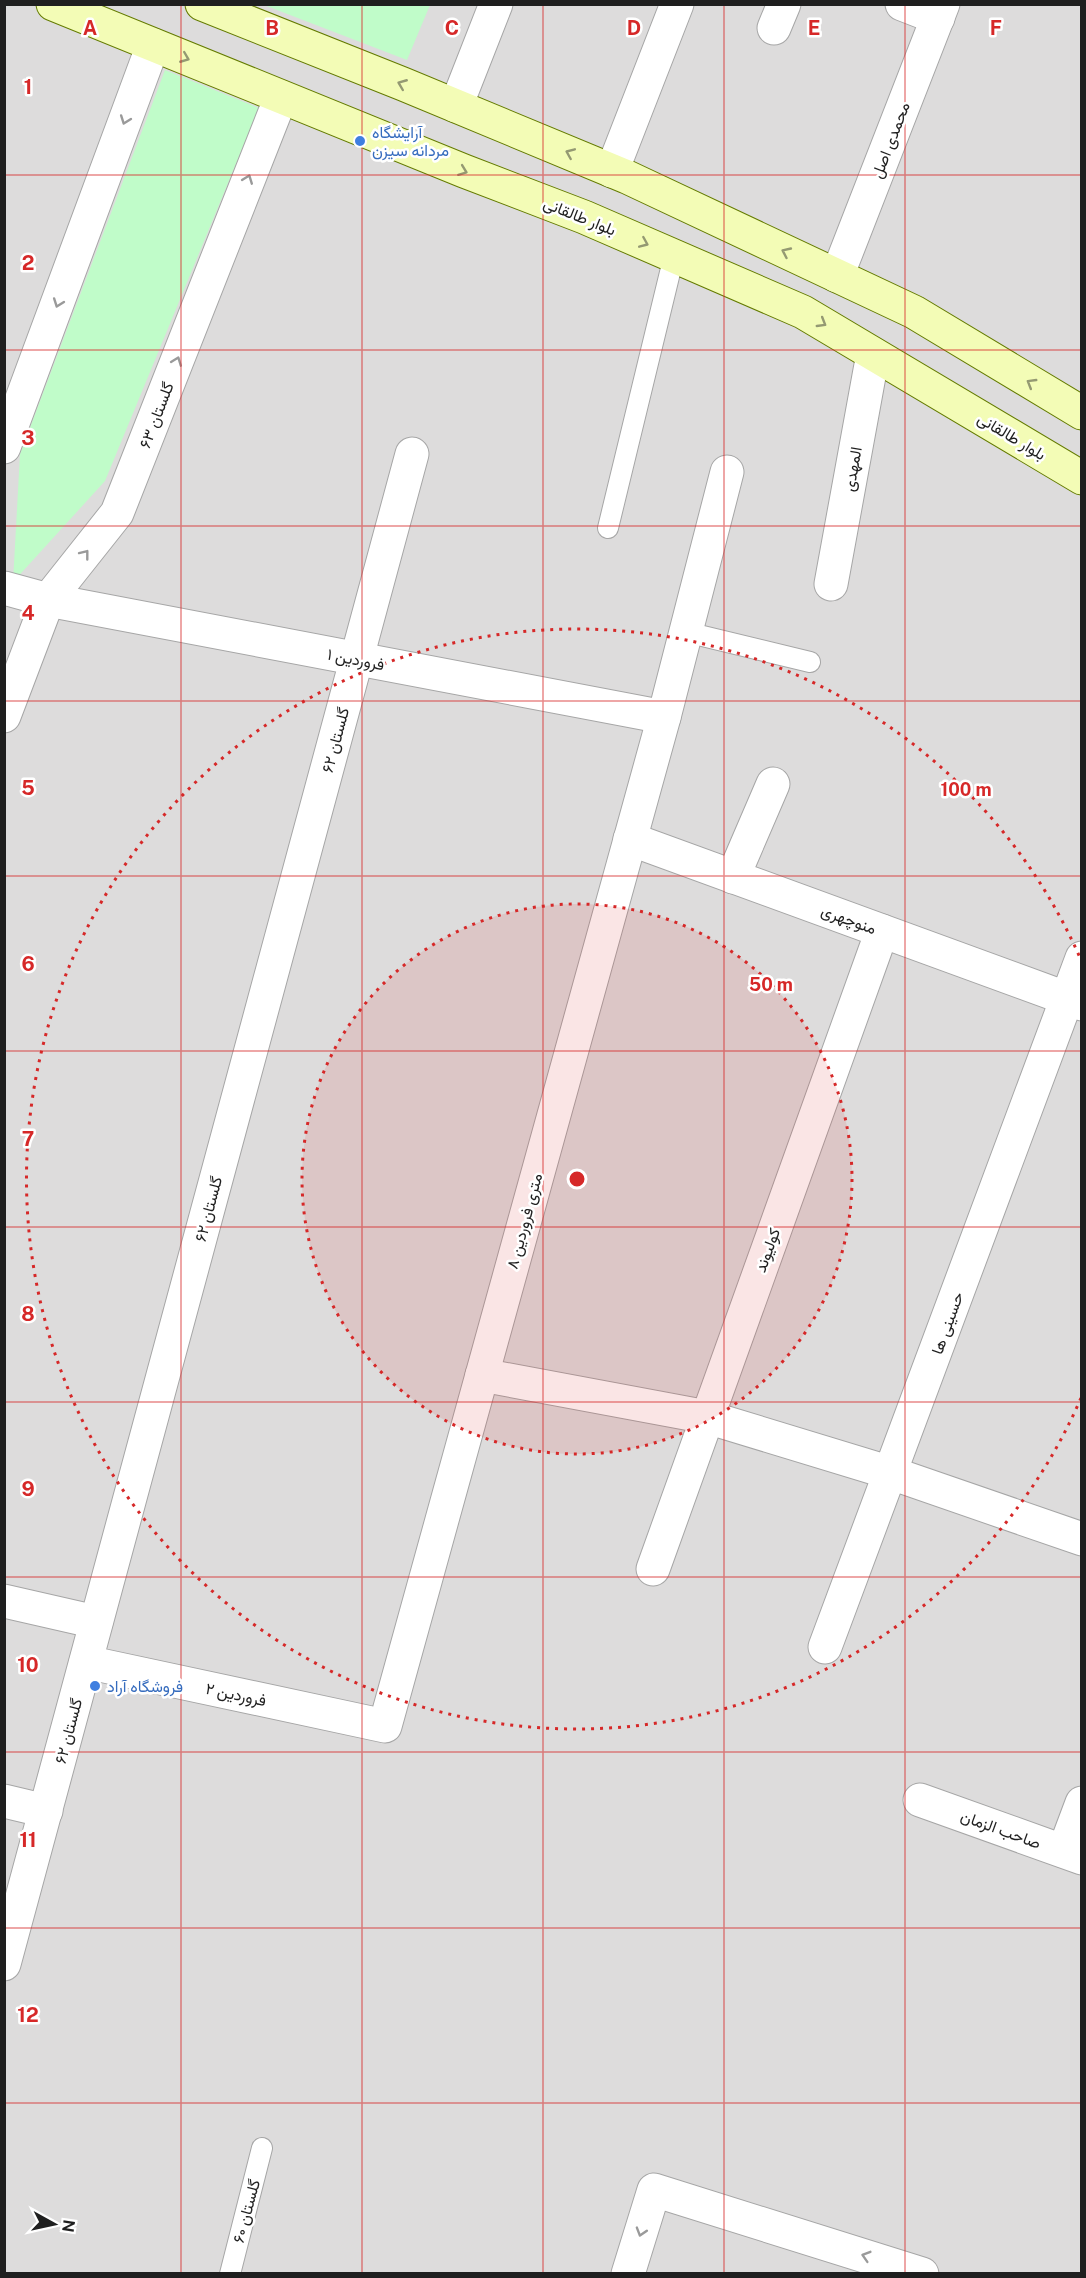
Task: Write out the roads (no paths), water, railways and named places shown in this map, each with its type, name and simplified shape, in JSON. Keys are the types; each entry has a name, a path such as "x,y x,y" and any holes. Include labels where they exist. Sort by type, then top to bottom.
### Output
{"main road":[{"name":"بلوار طالقانی","path":"53,4 584,217 803,312 1082,478"},
{"path":"202,4 612,171 914,312 1082,413"}],"street":[{"path":"456,106 496,4"},
{"path":"612,171 677,4"},
{"path":"902,4 940,11"},
{"name":"محمدی اصل","path":"837,276 940,11"},
{"path":"4,447 153,45"},
{"name":"گلستان ۶۳","path":"4,716 48,600 117,513 281,97"},
{"name":"المهدی","path":"831,584 873,354"},
{"name":"گلستان ۶۲","path":"4,1964 412,454"},
{"name":"۸ متری فروردین","path":"385,1726 664,717 727,472"},
{"name":"فروردین ۱","path":"4,588 48,600 664,717"},
{"path":"733,877 774,784"},
{"name":"منوچهری","path":"630,840 1075,1001"},
{"name":"کولیوند","path":"653,1569 882,931"},
{"name":"حسینی ها","path":"825,1647 1075,1001 1082,958"},
{"path":"482,1375 707,1417 891,1473 1082,1539"},
{"path":"4,1601 96,1622"},
{"name":"فروردین ۲","path":"86,1662 385,1726"},
{"name":"صاحب الزمان","path":"921,1800 1073,1855"},
{"path":"4,1801 46,1811"},
{"path":"1073,1855 1082,1803"},
{"path":"628,2274 654,2190 922,2274"}],"lane":[{"path":"608,528 674,256"},
{"path":"686,632 810,662"},
{"name":"گلستان ۶۰","path":"230,2274 262,2148"}],"place":[{"name":"آرایشگاه مردانه سیزن","path":"360,141"},
{"name":"فروشگاه آراد","path":"95,1686"}]}
